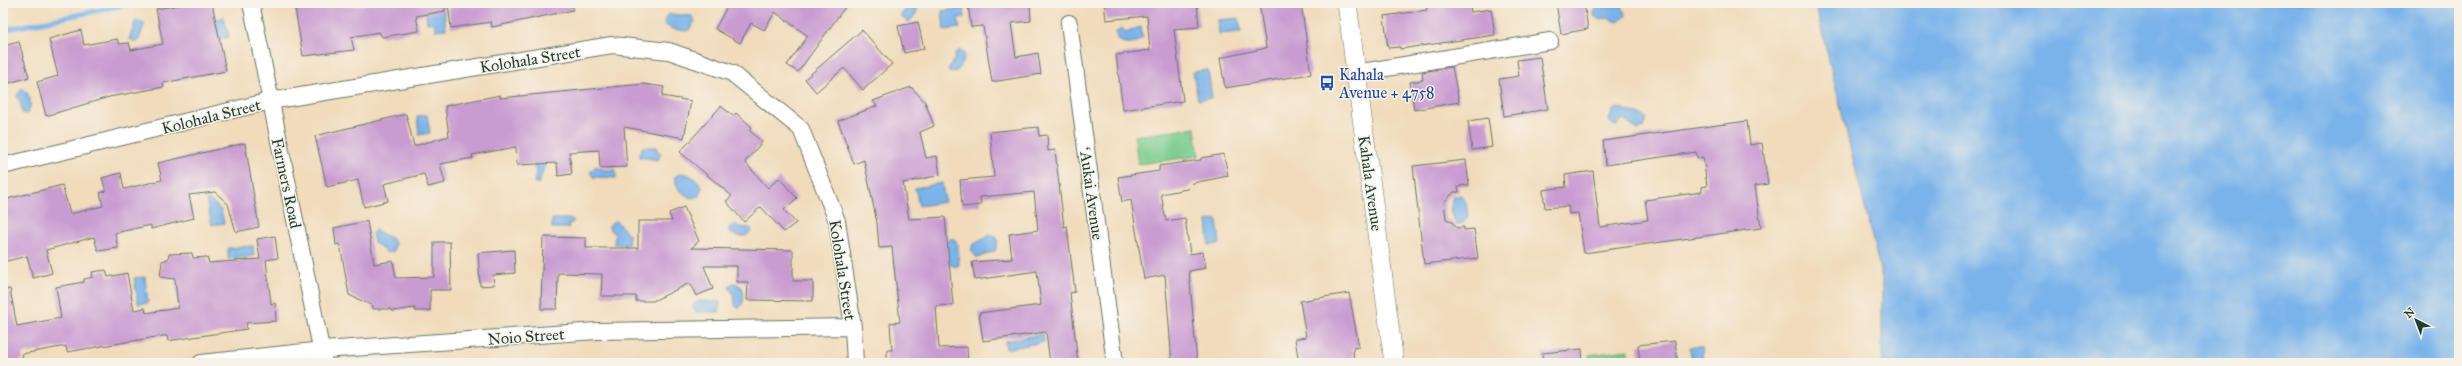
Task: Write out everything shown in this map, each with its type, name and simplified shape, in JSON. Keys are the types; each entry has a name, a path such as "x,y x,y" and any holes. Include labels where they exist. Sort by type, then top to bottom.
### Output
{"street":[{"name":"Farmers Road","path":"251,3 323,356"},
{"name":"Kahala Avenue","path":"1347,3 1394,363"},
{"name":"ʻAukai Avenue","path":"1069,23 1115,363"},
{"path":"1356,73 1550,41"},
{"name":"Kolohala Street","path":"3,166 270,102 612,45 669,51 732,73 801,129 837,221 853,327 855,363"},
{"name":"Noio Street","path":"201,363 323,356 597,331 853,327"}],"green space":[{"path":"1195,128 1199,156 1138,164 1134,136"},
{"path":"1628,350 1629,363 1590,363 1589,355"}],"water":[{"path":"904,3 916,3 917,6 916,14 909,22 900,16 905,10"},
{"path":"1601,3 1612,7 1622,6 1626,16 1618,22 1607,18 1598,19 1594,16 1594,9 1597,4"},
{"path":"1815,3 2459,3 2459,363 1882,363 1882,278"},
{"path":"964,8 965,17 958,18 960,28 944,30 942,11"},
{"path":"444,10 446,29 435,30 434,22 427,23 426,13"},
{"path":"669,14 692,16 695,21 688,31 672,29 664,24 665,18"},
{"path":"224,17 229,37 206,42 205,34 218,31 215,20"},
{"path":"1239,18 1241,32 1219,34 1218,20"},
{"path":"136,20 145,23 138,42 129,39"},
{"path":"1140,27 1142,28 1141,32 1143,38 1140,40 1133,43 1124,43 1117,40 1116,32 1122,28 1126,33"},
{"path":"960,50 964,53 964,59 957,71 950,72 948,69 954,60 955,54"},
{"path":"1208,70 1212,98 1198,100 1193,72"},
{"path":"22,88 30,100 30,107 27,114 22,113 21,104 17,96"},
{"path":"1620,108 1646,117 1646,123 1642,129 1638,130 1622,119 1617,126 1613,125 1609,121 1613,109"},
{"path":"427,115 430,133 419,135 417,116"},
{"path":"643,147 657,147 657,151 661,153 658,160 639,157 639,153"},
{"path":"537,158 542,160 545,165 539,183 534,183 536,172 534,166"},
{"path":"596,166 603,170 616,170 616,178 593,177 590,172"},
{"path":"681,173 691,176 700,184 702,187 699,196 690,198 678,189 674,177"},
{"path":"942,183 945,202 919,206 915,188"},
{"path":"1461,195 1466,202 1468,217 1463,223 1457,224 1453,217 1451,207 1454,196"},
{"path":"210,200 221,210 224,223 212,225 206,201"},
{"path":"552,219 573,219 573,223 569,223 569,228 552,228"},
{"path":"1217,219 1220,244 1209,245 1207,221"},
{"path":"615,220 629,234 628,245 614,244 615,235 608,227"},
{"path":"735,224 739,227 750,228 752,230 744,236 735,235 729,232 729,228"},
{"path":"375,230 392,239 395,243 393,252 387,253 374,242 372,234"},
{"path":"990,235 996,236 998,241 995,251 977,258 971,250 973,245"},
{"path":"950,239 954,239 958,245 959,265 955,267 948,263 946,245"},
{"path":"253,246 254,256 228,259 228,248"},
{"path":"145,277 148,303 138,304 134,278"},
{"path":"735,283 742,287 744,298 739,308 735,306 734,295 729,288 731,284"},
{"path":"700,301 720,302 719,312 696,312 693,307 695,303"},
{"path":"1043,334 1044,342 1006,349 1005,341"},
{"path":"1690,347 1702,347 1703,363 1691,363"}],"building":[{"path":"191,3 212,3 226,71 163,83 164,87 109,97 46,116 37,82 58,76 49,39 81,30 84,45 117,39 119,44 129,43 131,50 163,44 156,9"},
{"path":"294,3 346,3 347,7 375,3 445,3 445,11 416,16 419,31 382,37 379,32 351,37 354,50 303,56"},
{"path":"448,3 573,3 573,10 492,27 491,22 451,28"},
{"path":"729,3 848,3 798,72 787,65 808,36 775,12 764,30 751,23 740,43 715,29"},
{"path":"968,3 1030,4 1031,21 1011,23 1016,57 1038,53 1041,74 992,82 983,26 971,27"},
{"path":"1104,3 1197,3 1199,27 1174,29 1183,101 1123,110 1116,55 1150,50 1147,16 1106,20"},
{"path":"1259,3 1301,3 1311,74 1225,88 1220,58 1266,48"},
{"path":"1426,3 1469,3 1471,12 1491,9 1495,35 1400,49 1400,47 1388,48 1384,16 1427,10"},
{"path":"1556,3 1584,3 1588,29 1561,34"},
{"path":"918,22 924,49 904,53 898,26"},
{"path":"862,30 892,64 863,90 844,68 816,92 805,79"},
{"path":"19,42 29,77 3,85 3,46"},
{"path":"1540,57 1548,109 1504,116 1499,79 1519,76 1517,60"},
{"path":"1452,67 1459,102 1414,110 1410,82 1423,80 1422,72"},
{"path":"643,84 664,87 662,96 691,101 684,138 624,127 627,167 600,168 599,150 569,152 572,174 558,176 557,163 517,165 516,147 472,155 473,158 440,164 445,183 428,187 424,174 384,184 388,201 364,207 358,180 327,187 315,136 406,114 414,146 449,136 445,106 500,95 500,98"},
{"path":"911,87 925,102 934,126 920,132 926,158 937,156 940,175 903,183 909,219 945,217 953,305 936,306 939,348 967,347 968,363 887,363 887,350 892,350 890,323 900,322 892,247 879,248 877,223 864,160 854,164 838,121 877,106 873,101"},
{"path":"721,106 733,116 736,113 752,127 749,130 762,142 745,162 768,188 779,178 797,198 784,210 796,223 784,232 761,207 744,222 726,201 732,196 680,152"},
{"path":"1488,118 1492,147 1472,150 1468,121"},
{"path":"1747,121 1750,145 1762,143 1768,184 1755,186 1761,228 1584,253 1578,213 1569,214 1568,206 1545,208 1543,190 1566,187 1565,175 1593,171 1600,227 1648,220 1645,200 1702,192 1702,187 1707,186 1703,157 1697,158 1696,152 1606,165 1603,141"},
{"path":"1038,127 1039,136 1047,135 1048,151 1055,150 1064,227 1067,226 1075,292 1070,293 1078,363 1050,363 1046,332 983,341 979,313 1041,305 1037,271 975,280 972,262 1012,259 1009,234 1038,230 1034,192 980,197 981,205 962,207 960,180 994,177 990,132"},
{"path":"245,143 259,227 236,232 228,204 215,192 189,195 194,218 151,229 151,225 115,233 118,248 98,251 94,237 46,250 52,273 33,278 27,256 3,262 3,200 62,185 70,214 103,206 100,193 106,191 102,178 121,173 124,189 162,180 158,163"},
{"path":"1224,154 1228,176 1193,183 1187,189 1161,194 1166,221 1185,218 1190,254 1203,252 1206,268 1189,271 1197,363 1172,363 1165,275 1144,279 1131,200 1122,202 1118,177 1159,171 1159,166 1201,160 1201,158"},
{"path":"1466,160 1469,185 1458,186 1459,192 1454,192 1444,202 1446,219 1451,221 1457,228 1464,227 1464,230 1474,229 1478,258 1424,264 1413,166"},
{"path":"684,207 699,241 691,248 793,250 793,281 813,281 813,301 747,300 748,282 737,282 737,266 704,266 713,289 696,296 690,283 653,301 636,301 636,296 601,296 602,274 558,273 557,309 541,309 543,237 586,238 586,248 638,248 638,221 672,221 669,213"},
{"path":"367,221 374,264 393,261 396,278 434,277 434,242 450,242 451,290 430,290 430,311 415,311 415,308 393,311 390,309 373,309 373,306 349,295 340,244 336,245 334,228"},
{"path":"275,236 278,258 266,260 271,304 275,303 276,321 246,323 247,329 168,341 167,336 162,336 67,352 66,346 22,354 23,360 6,363 3,354 3,290 10,289 17,326 61,318 56,287 84,282 84,279 93,277 92,272 106,270 108,277 127,273 134,310 145,308 146,313 178,308 175,279 160,277 162,261 168,259 169,254 192,253 193,258 207,257 209,263 260,259 257,239"},
{"path":"514,250 515,273 493,275 494,285 480,286 478,253"},
{"path":"1349,293 1359,347 1353,348 1354,363 1299,363 1295,339 1306,337 1300,301"},
{"path":"1675,341 1678,363 1640,363 1638,345"},
{"path":"1582,349 1583,363 1543,363 1542,353"}],"waterway":[{"path":"3,30 135,3"}],"place":[{"name":"Kahala Avenue + 4758","path":"1327,83"}]}
